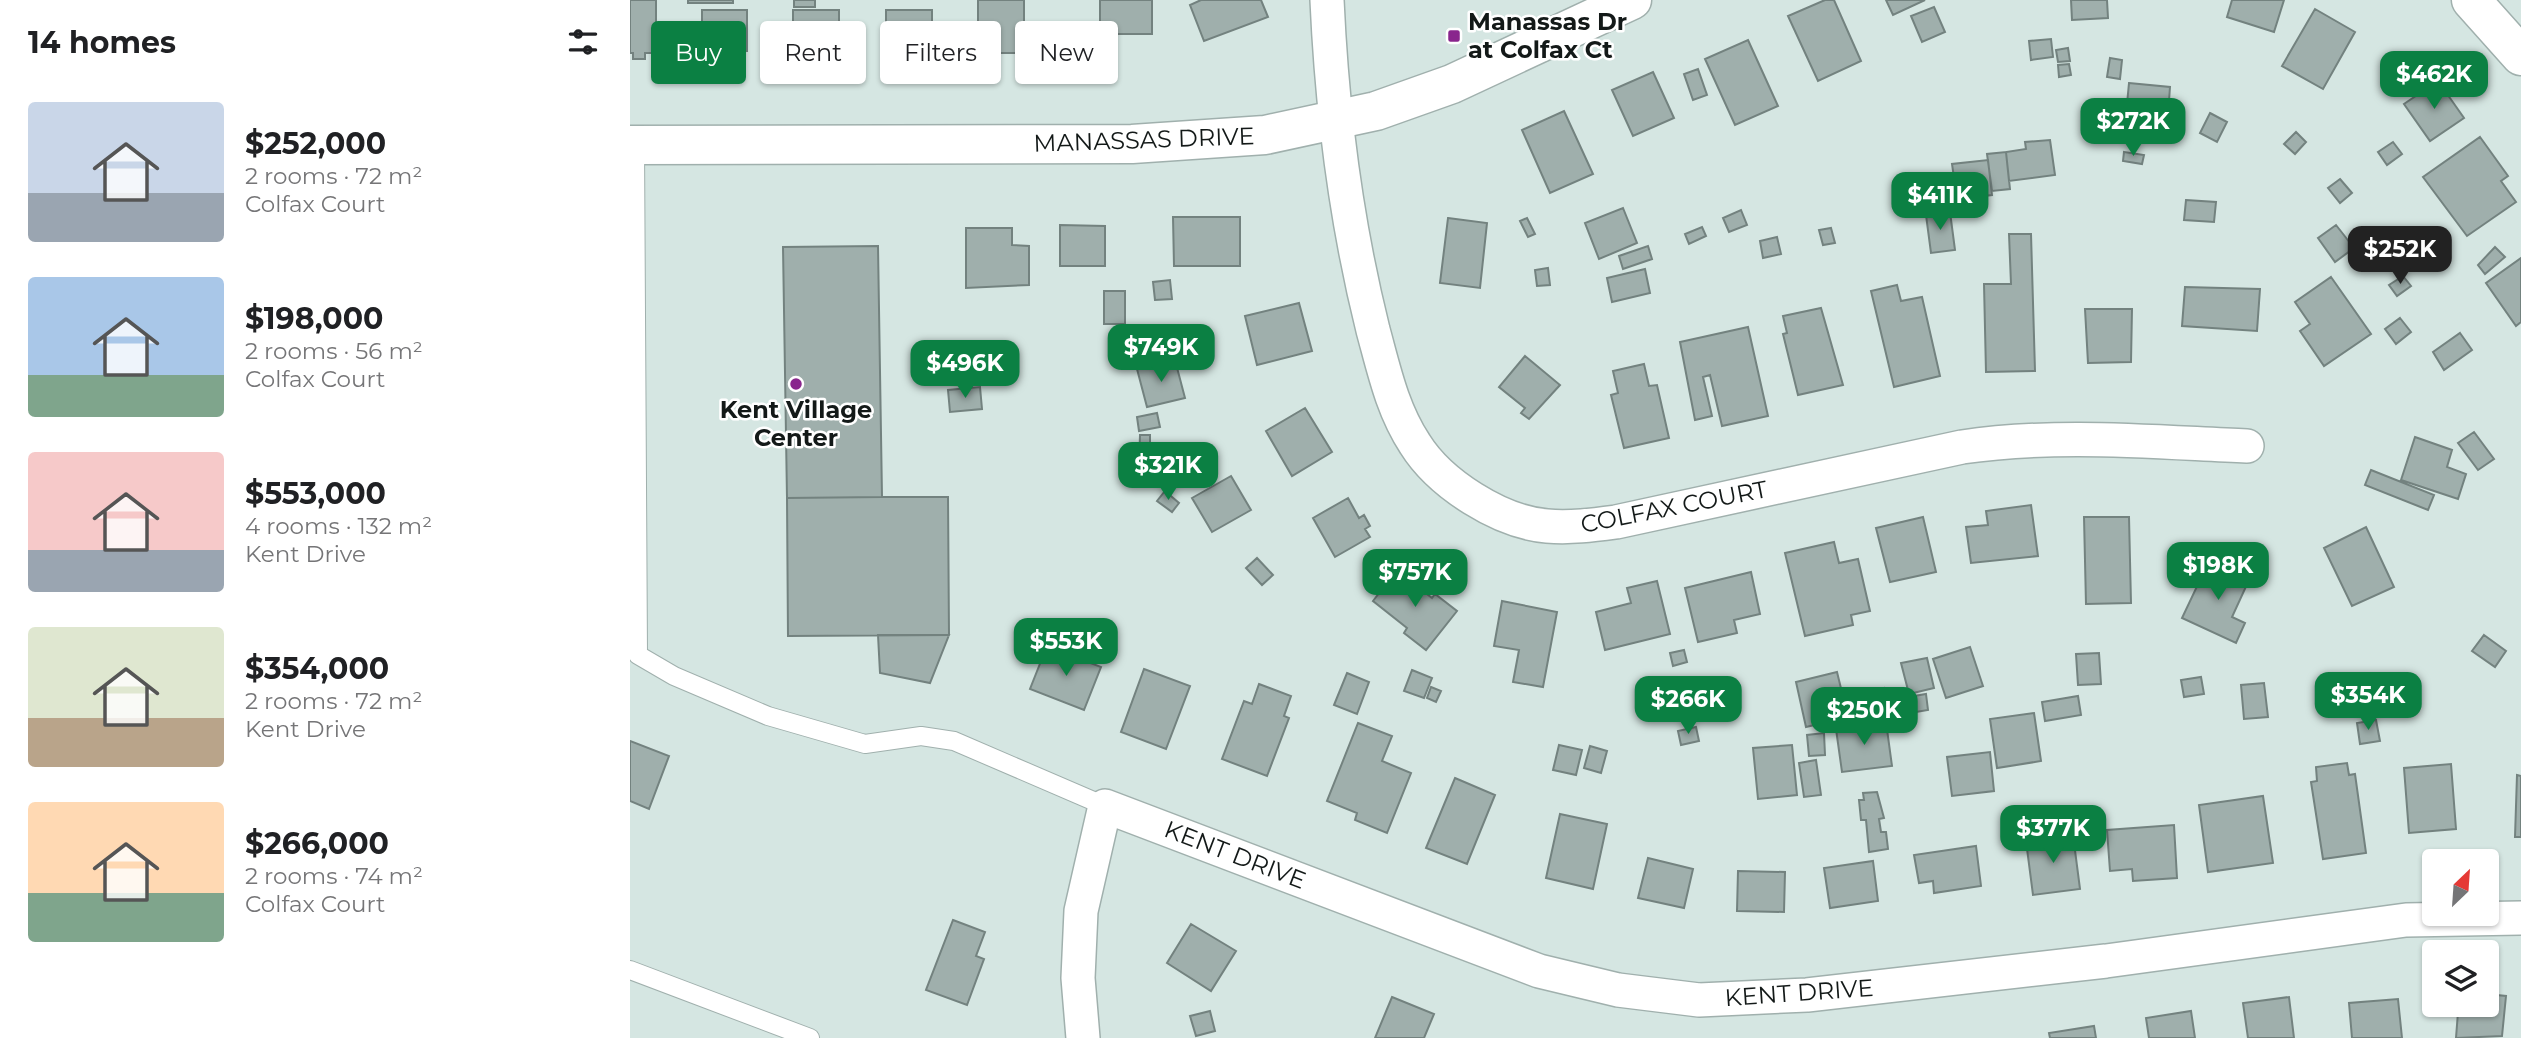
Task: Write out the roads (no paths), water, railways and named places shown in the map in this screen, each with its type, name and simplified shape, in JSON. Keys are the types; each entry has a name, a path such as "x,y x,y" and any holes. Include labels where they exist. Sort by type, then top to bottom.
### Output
{"main road":[{"name":"MANASSAS DRIVE","path":"632,145 1144,144 1265,135 1376,111 1452,84 1632,0"},
{"path":"2471,0 2521,55"}],"street":[{"name":"COLFAX COURT","path":"1327,0 1335,121 1347,209 1388,388 1416,447 1466,493 1520,519 1545,526 1580,527 1616,522 1962,447 2011,439 2063,438 2247,446"},
{"name":"KENT DRIVE","path":"1105,806 1539,971 1618,990 1699,1000 1807,995 2092,963 2406,920 2521,918"},
{"path":"1083,1038 1078,978 1081,911 1105,806"}],"lane":[{"path":"632,145 638,655 674,676 779,720 865,744 921,736 954,741 1105,806"},
{"path":"630,970 810,1038"}],"place":[{"name":"Manassas Dr at Colfax Ct","path":"1454,36"},
{"name":"Kent Village Center","path":"796,384"}]}
